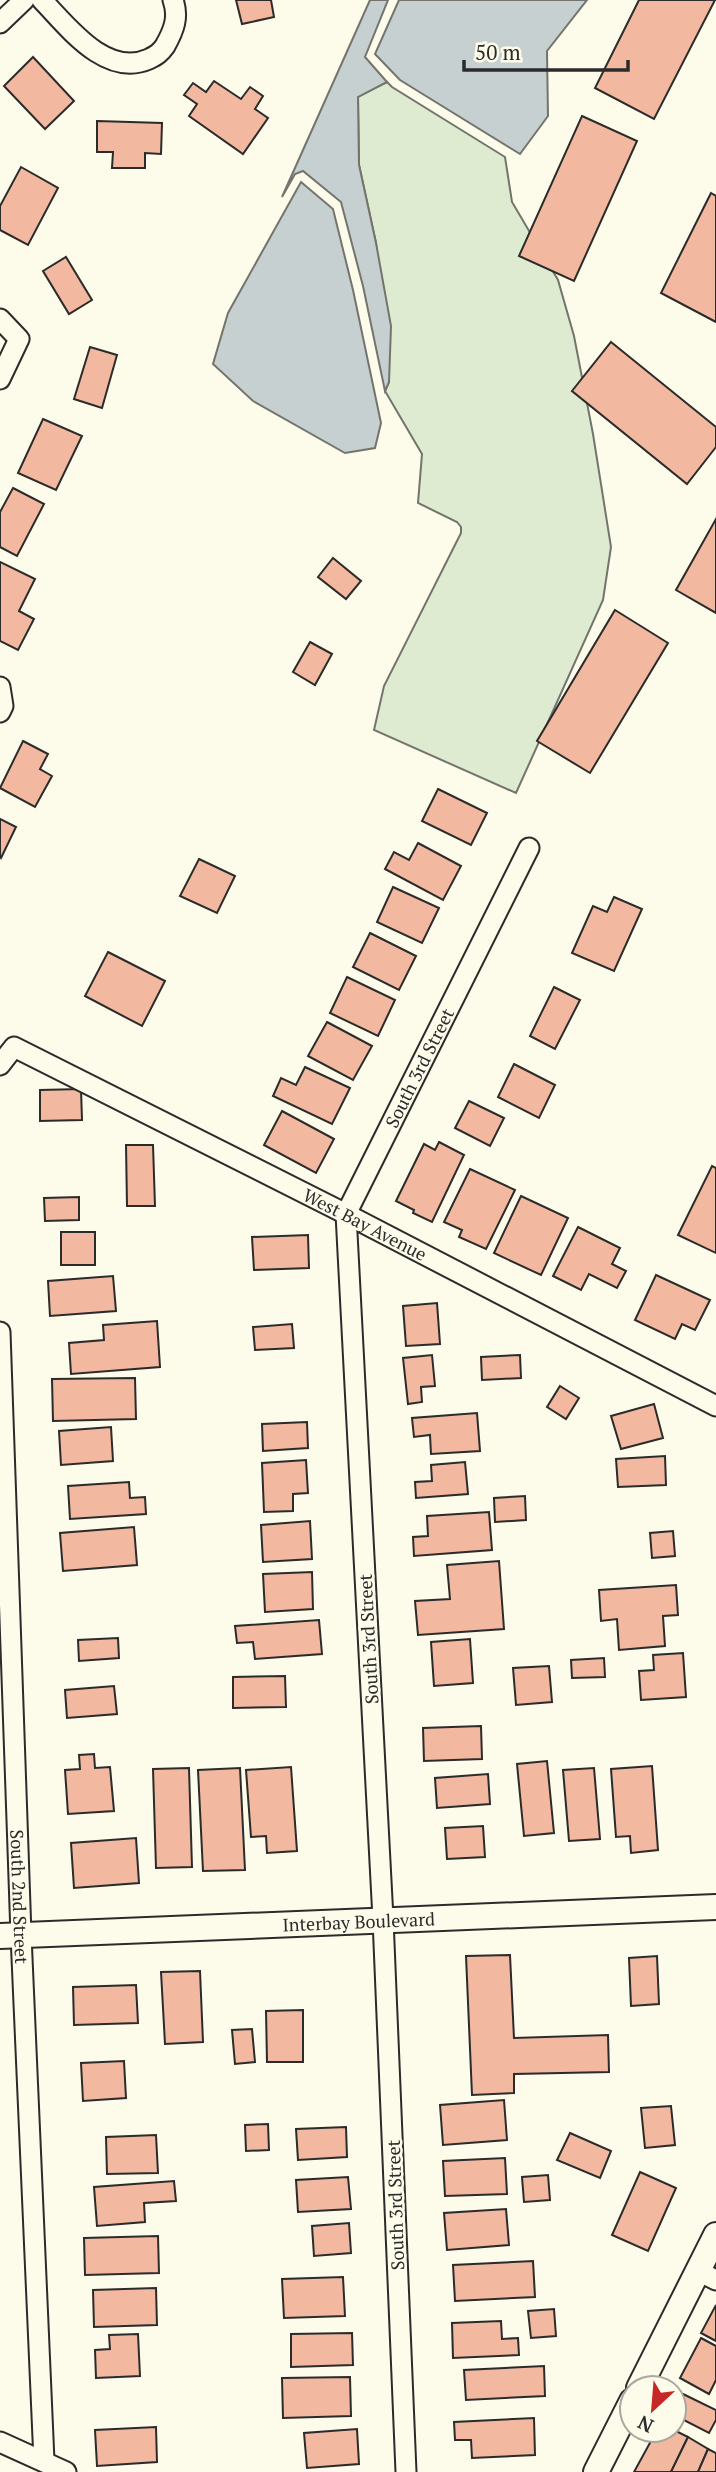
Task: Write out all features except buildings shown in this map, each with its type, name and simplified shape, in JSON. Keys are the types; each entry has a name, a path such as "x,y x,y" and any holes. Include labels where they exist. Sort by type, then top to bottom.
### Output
{"street":[{"path":"0,23 24,0"},
{"path":"42,0 86,45 107,58 137,64 160,54 172,33 178,13 173,0"},
{"path":"0,319 19,339 0,379"},
{"path":"0,687 3,706 0,712"},
{"name":"South 3rd Street","path":"406,2472 383,1919 346,1214 529,848"},
{"name":"West Bay Avenue","path":"0,1065 14,1047 346,1214 716,1406"},
{"name":"South 2nd Street","path":"0,1332 10,1936 44,2461"},
{"name":"Interbay Boulevard","path":"10,1936 716,1907"},
{"path":"647,2374 707,2275 716,2235"},
{"path":"596,2472 618,2429"},
{"path":"0,2442 66,2472"}],"green space":[{"path":"387,82 505,157 512,202 558,280 574,336 593,434 611,547 603,600 516,793 374,730 384,686 461,533 457,522 418,503 422,454 385,391 389,382 376,243 359,165 358,96"}],"shaded area":[{"path":"370,0 388,0 365,57 387,82 358,97 359,165 391,326 389,382 385,391 363,286 341,202 303,171 295,174 282,197"},
{"path":"399,0 587,0 547,51 548,116 520,154 400,80 375,54"},
{"path":"301,182 333,209 381,423 375,448 345,453 253,401 213,364 228,313"}]}
